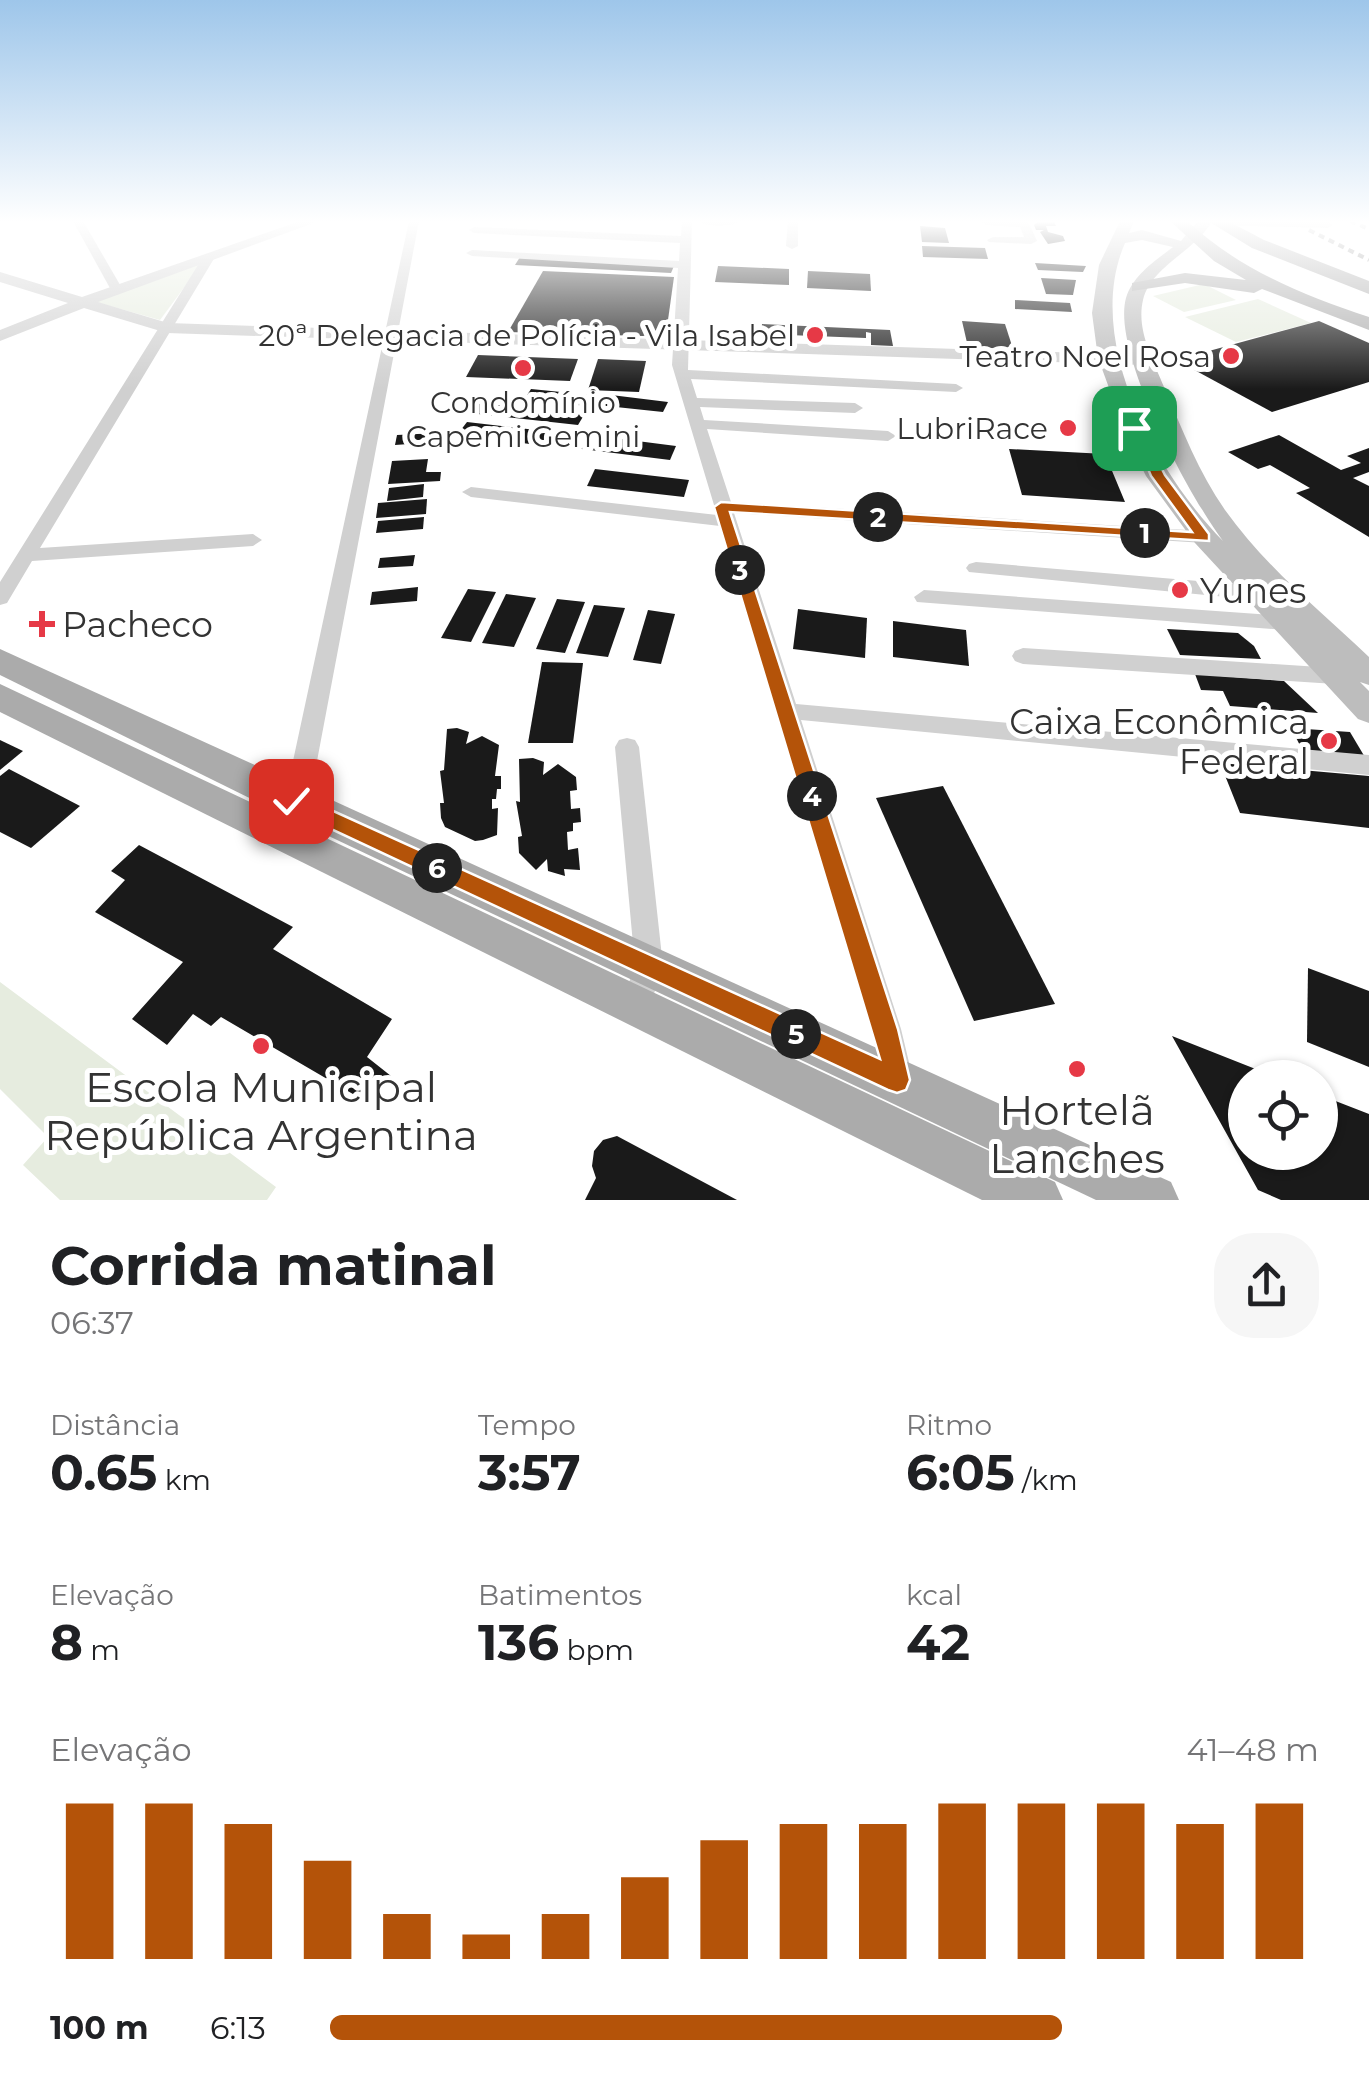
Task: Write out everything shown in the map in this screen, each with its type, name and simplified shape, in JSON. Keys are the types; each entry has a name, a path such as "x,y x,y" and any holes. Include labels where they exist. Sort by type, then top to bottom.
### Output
{"main road":[{"path":"1106,277 1101,313 1108,358 1140,442 1158,476 1204,537 1369,712"},
{"path":"1148,277 1138,288 1132,323 1186,466 1216,516 1265,575 1369,674"},
{"path":"1254,277 1294,297 1369,324"},
{"path":"1339,277 1369,289"},
{"path":"1138,288 1201,278 1294,297"},
{"path":"1321,307 1305,294 1306,286 1331,284 1369,289"},
{"path":"0,661 275,812"},
{"path":"0,697 275,812 642,985 1037,1200"},
{"path":"642,985 897,1080 1152,1200"}],"street":[{"path":"110,277 117,290"},
{"path":"0,336 153,277"},
{"path":"0,598 197,277"},
{"path":"275,812 305,760 403,277"},
{"path":"682,277 678,346 681,374 886,1029 897,1080"},
{"path":"0,278 167,328 1143,360"},
{"path":"681,374 956,388"},
{"path":"692,413 855,408"},
{"path":"692,413 888,436"},
{"path":"470,492 723,514 1204,537"},
{"path":"26,555 253,540"},
{"path":"976,568 1257,593"},
{"path":"924,597 1285,623"},
{"path":"1023,656 1335,676"},
{"path":"801,711 1369,765"},
{"path":"627,747 642,985"}],"shaded area":[{"path":"163,277 192,277 160,320 96,302"},
{"path":"1204,284 1236,300 1184,312 1153,296"},
{"path":"1258,299 1311,323 1236,342 1185,317"},
{"path":"0,982 276,1187 267,1200 60,1200 23,1165 48,1137 0,1089"}],"building":[{"path":"540,277 674,277 667,327 658,333 643,336 508,332"},
{"path":"716,277 789,277 789,285 715,282"},
{"path":"808,277 870,277 871,291 807,288"},
{"path":"1041,278 1076,280 1073,295 1046,294"},
{"path":"1015,300 1070,303 1072,312 1015,309"},
{"path":"962,321 1005,324 1013,349 968,347"},
{"path":"1319,321 1369,343 1369,382 1272,412 1176,360"},
{"path":"762,324 890,330 893,346 871,345 871,333 866,332 866,338 761,334"},
{"name":"Condomínio Capemi Gemini","path":"478,355 578,359 570,381 466,377"},
{"name":"Condomínio Capemi Gemini","path":"598,359 646,361 639,392 588,390"},
{"path":"531,389 591,395 585,406 524,400"},
{"path":"603,394 668,402 663,412 597,405"},
{"path":"466,402 584,415 578,425 459,412"},
{"path":"467,422 562,433 554,447 457,435"},
{"path":"438,433 437,442 395,445 397,435"},
{"path":"575,433 676,446 670,460 566,447"},
{"path":"1279,435 1341,470 1361,463 1347,456 1369,448 1369,472 1353,478 1369,486 1369,537 1296,493 1310,488 1270,465 1258,469 1228,452"},
{"path":"1009,449 1105,454 1125,502 1022,495"},
{"path":"428,459 426,472 441,472 440,481 388,484 392,461"},
{"path":"595,469 689,480 684,497 587,486"},
{"path":"424,484 423,497 387,501 389,488"},
{"path":"427,499 426,514 376,518 378,503"},
{"path":"424,517 423,529 376,533 378,521"},
{"path":"415,555 413,566 378,568 380,558"},
{"path":"418,587 417,601 370,605 372,592"},
{"path":"468,589 496,592 471,642 441,638"},
{"path":"506,594 536,598 514,647 482,643"},
{"path":"557,599 585,602 565,653 536,649"},
{"path":"594,605 625,608 608,657 576,653"},
{"path":"798,609 867,618 865,658 793,649"},
{"path":"648,610 675,614 661,664 633,660"},
{"path":"893,621 966,630 969,666 893,657"},
{"path":"1167,629 1238,633 1254,646 1261,659 1180,655"},
{"path":"542,662 583,663 573,743 528,743"},
{"path":"1195,674 1284,681 1318,713 1230,706 1223,691 1201,690"},
{"path":"1291,728 1350,732 1366,759 1305,755"},
{"path":"447,729 469,732 466,744 482,736 499,745 495,776 501,776 501,789 492,799 492,809 498,808 497,835 483,840 475,841 445,827 441,818 440,803 444,803 440,771 444,770"},
{"path":"0,740 23,751 0,770"},
{"path":"519,759 544,762 543,775 558,764 576,777 577,790 570,791 571,809 580,808 581,822 573,823 573,831 567,832 568,850 578,848 580,870 564,869 565,876 548,871 547,859 536,870 519,853"},
{"path":"1220,763 1369,776 1369,828 1240,813"},
{"path":"9,769 80,806 31,848 0,832 0,776"},
{"path":"943,786 1055,1004 974,1021 876,798"},
{"path":"139,845 293,927 273,949 392,1019 367,1057 391,1076 370,1104 221,1017 211,1026 193,1014 167,1045 132,1019 183,962 95,912 125,880 111,871"},
{"path":"1308,968 1369,991 1369,1067 1307,1042"},
{"path":"1172,1036 1233,1060 1228,1060 1228,1136"},
{"path":"1338,1102 1369,1114 1369,1200 1281,1200 1258,1190 1247,1170 1338,1170"},
{"path":"617,1136 737,1200 585,1200 596,1178 592,1166 594,1151 603,1140"}],"place":[{"name":"20ª Delegacia de Polícia - Vila Isabel","path":"815,335"},
{"name":"Teatro Noel Rosa","path":"1231,356"},
{"name":"Condomínio Capemi Gemini","path":"523,368"},
{"name":"LubriRace","path":"1068,428"},
{"name":"Yunes","path":"1180,590"},
{"name":"Pacheco","path":"42,624"},
{"name":"Caixa Econômica Federal","path":"1329,741"},
{"name":"Escola Municipal República Argentina","path":"261,1046"},
{"name":"Hortelã Lanches","path":"1077,1069"}],"route":[{"path":"291,801 897,1080 886,1029 721,507 1204,537 1158,476 1134,428"}]}
